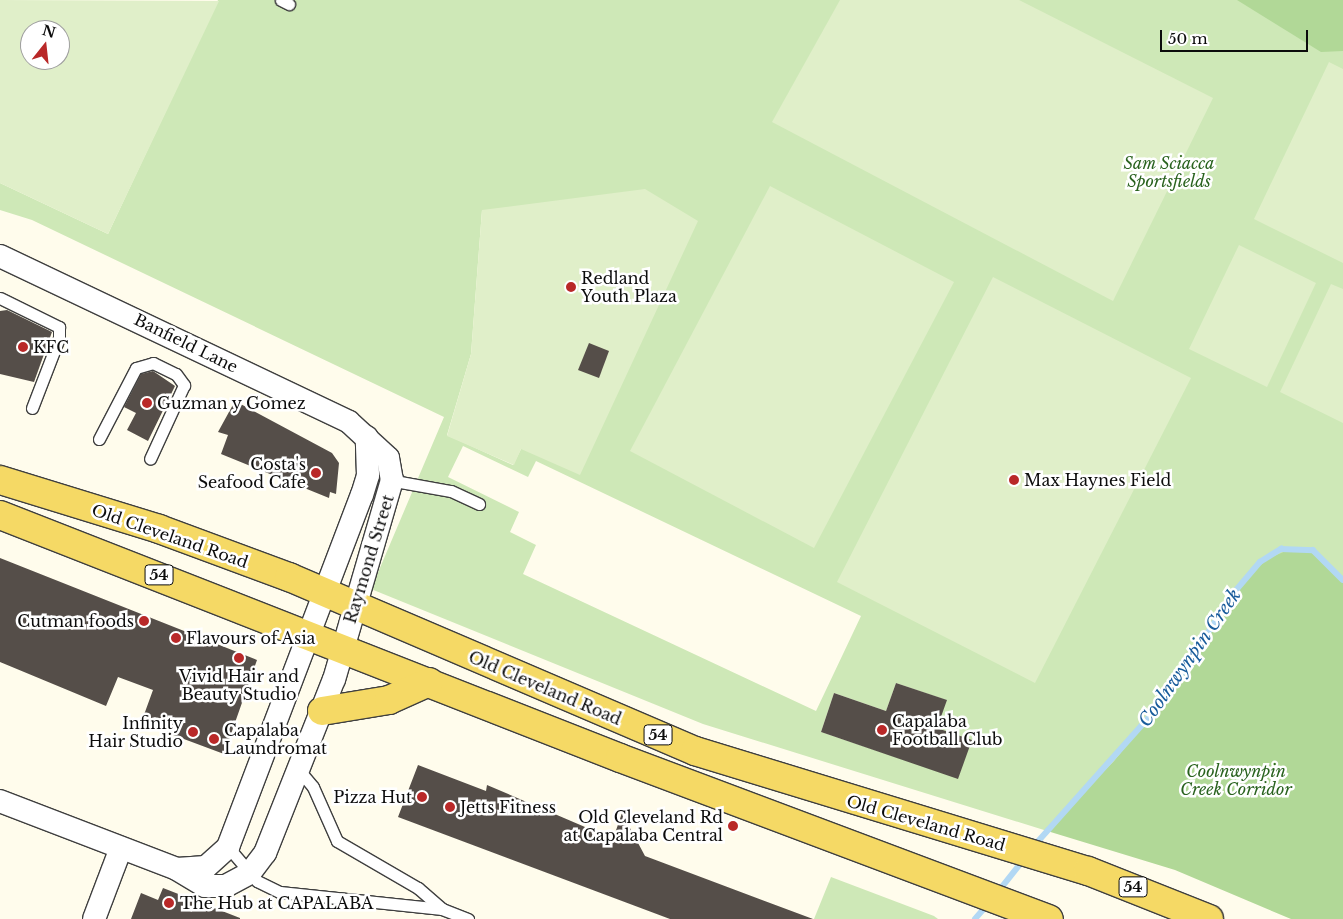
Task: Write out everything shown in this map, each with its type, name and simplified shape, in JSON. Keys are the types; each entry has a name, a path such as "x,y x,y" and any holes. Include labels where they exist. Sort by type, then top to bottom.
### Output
{"main road":[{"name":"Old Cleveland Road","path":"0,480 175,535 324,593 695,751 1088,870 1209,919"},
{"name":"54","path":"2,516 429,682 1049,919"},
{"path":"322,711 390,700 429,682"}],"street":[{"name":"Banfield Lane","path":"0,256 348,422 367,437"},
{"name":"Raymond Street","path":"177,869 206,867 228,847 368,475 367,437"},
{"name":"Raymond Street","path":"0,801 177,869 205,886 226,886 250,873 265,853 322,711 392,480 388,458 367,437"},
{"path":"94,919 121,848"}],"lane":[{"path":"0,298 59,326 59,338 32,408"},
{"path":"99,439 136,368 153,363 176,374 184,385 150,459"},
{"path":"368,475 446,490 478,504"},
{"path":"298,769 313,787 337,841 418,888 441,914"},
{"path":"228,847 250,873 280,892 468,919"}],"green space":[{"path":"0,0 219,1 108,234 0,183"},
{"name":"Sam Sciacca Sportsfields","path":"218,0 1343,0 1343,580 1313,550 1260,562 1232,595 1167,697 1113,762 1044,830 703,724 371,589 444,417 32,220 0,210 0,183 108,234","holes":["482,210 521,449 513,465 447,435 471,354","463,446 528,477 536,461 861,616 816,711 523,574 536,545 510,532 519,512 448,477","896,683 946,700 937,728 971,740 958,778 821,732 834,693 886,711"]},
{"path":"840,0 1019,0 1213,98 1113,301 772,122"},
{"path":"1237,0 1343,0 1343,51 1321,52"},
{"path":"1329,62 1343,69 1343,263 1254,219"},
{"path":"770,186 954,282 814,548 630,451"},
{"name":"Redland Youth Plaza","path":"645,189 698,221 580,475 521,449 514,465 447,436 471,354 482,210"},
{"path":"1239,245 1316,283 1267,387 1189,349"},
{"name":"Max Haynes Field","path":"993,277 1191,378 1035,683 837,582"},
{"path":"1331,284 1343,289 1343,423 1280,392"},
{"name":"Coolnwynpin Creek Corridor","path":"1295,547 1313,550 1343,580 1343,919 1291,919 1175,870 1044,830 1113,762 1167,697 1232,595 1260,562"},
{"path":"831,877 934,916 938,919 814,919"}],"building":[{"name":"KFC","path":"7,310 52,332 34,382 0,374 0,311"},
{"path":"589,343 609,351 599,378 578,370"},
{"name":"Guzman y Gomez","path":"153,371 175,386 148,441 127,430 136,413 124,407 141,374"},
{"path":"235,401 332,453 339,463 336,494 330,492 329,498 221,454 228,435 218,432"},
{"path":"0,558 257,660 224,754 141,723 153,690 118,677 106,706 0,662"},
{"name":"Capalaba Football Club","path":"896,683 947,700 937,728 972,740 958,779 821,732 834,693 886,711"},
{"path":"418,765 486,791 487,785 613,839 622,813 645,856 813,919 670,919 398,817"},
{"name":"The Hub at CAPALABA","path":"163,888 240,919 131,919 141,893 158,900"}],"waterway":[{"name":"Coolnwynpin Creek","path":"1033,847 1167,697 1232,595 1260,562 1281,549 1313,550 1343,580"},
{"name":"Coolnwynpin Creek","path":"998,892 1025,858"},
{"name":"Coolnwynpin Creek","path":"975,919 987,905"}],"place":[{"name":"Redland Youth Plaza","path":"571,287"},
{"name":"KFC","path":"23,347"},
{"name":"Guzman y Gomez","path":"147,403"},
{"name":"Costa's Seafood Cafe","path":"316,473"},
{"name":"Max Haynes Field","path":"1014,480"},
{"name":"Cutman foods","path":"144,621"},
{"name":"Flavours of Asia","path":"176,638"},
{"name":"Vivid Hair and Beauty Studio","path":"239,658"},
{"name":"Capalaba Football Club","path":"882,730"},
{"name":"Infinity Hair Studio","path":"193,732"},
{"name":"Capalaba Laundromat","path":"214,739"},
{"name":"Pizza Hut","path":"422,797"},
{"name":"Jetts Fitness","path":"450,807"},
{"name":"Old Cleveland Rd at Capalaba Central","path":"733,826"},
{"name":"The Hub at CAPALABA","path":"169,903"}]}
